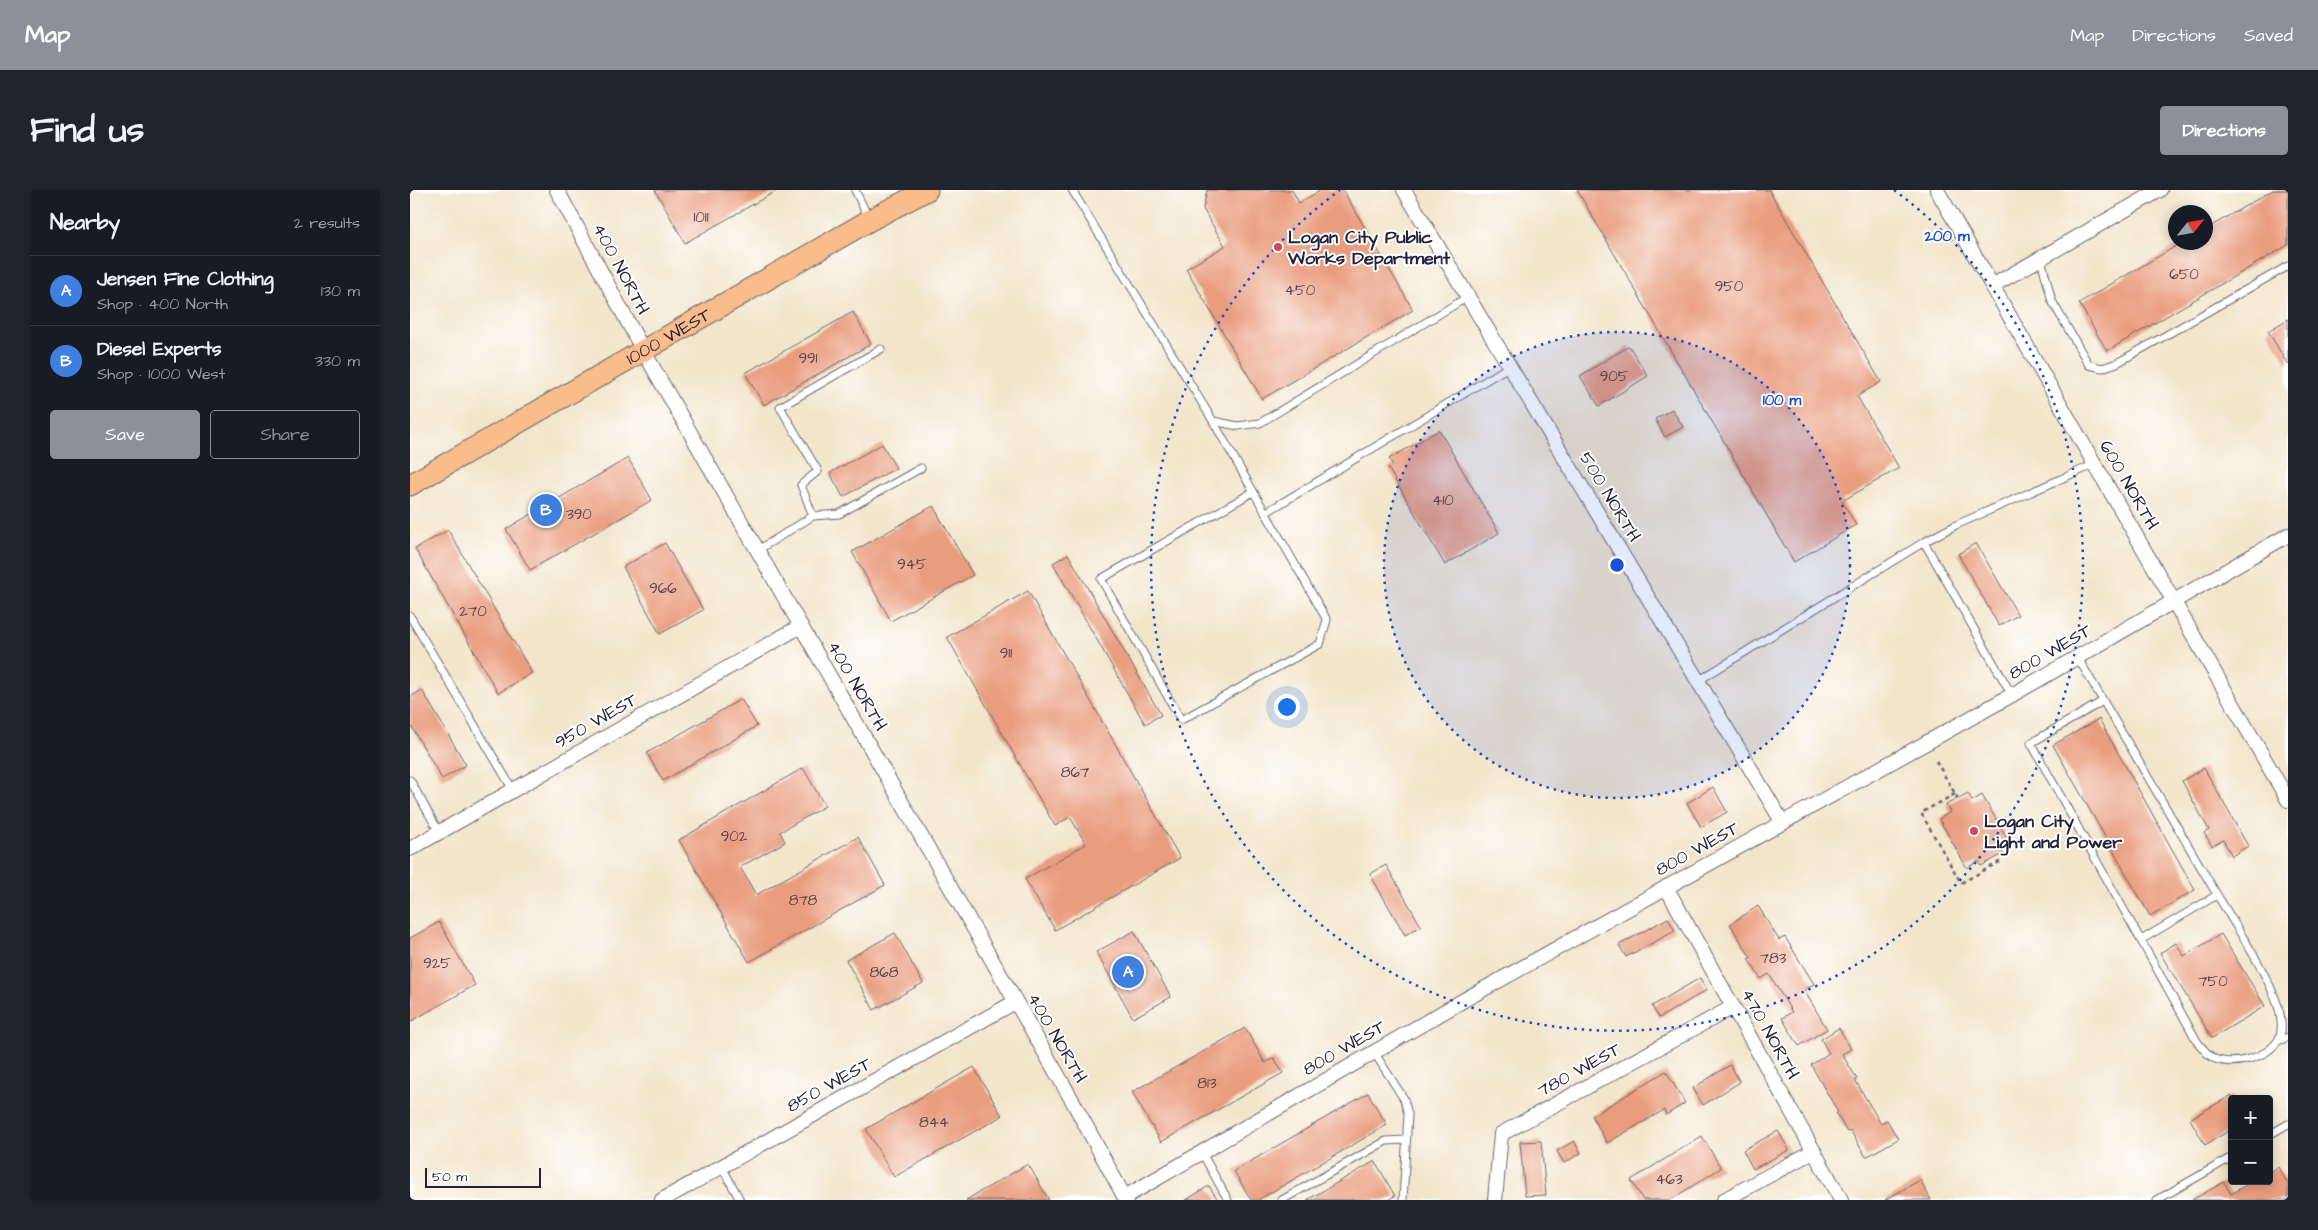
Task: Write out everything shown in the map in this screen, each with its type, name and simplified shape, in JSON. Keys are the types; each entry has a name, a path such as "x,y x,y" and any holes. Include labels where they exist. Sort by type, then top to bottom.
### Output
{"main road":[{"name":"1000 WEST","path":"410,485 644,352 870,220 927,190"}],"street":[{"name":"400 NORTH","path":"557,190 644,352 802,626 1126,1199"},
{"name":"500 NORTH","path":"1404,190 1782,823"},
{"name":"600 NORTH","path":"1937,190 2288,800"},
{"path":"1992,286 2157,191"},
{"name":"800 WEST","path":"1126,1199 1374,1052 2078,658 2288,535"},
{"name":"950 WEST","path":"410,849 802,626"},
{"name":"470 NORTH","path":"1666,887 1841,1200"},
{"name":"850 WEST","path":"662,1200 1015,1002"},
{"name":"780 WEST","path":"1495,1200 1501,1134 1733,1007"},
{"path":"1724,1200 1814,1151"}],"lane":[{"path":"855,190 870,220"},
{"path":"1072,190 1213,420 1326,620 1320,644 1180,720 1101,579 1253,492"},
{"path":"2041,259 2052,301 2090,365 2102,368 2117,363 2288,266"},
{"path":"1213,420 1238,426 1260,422 1469,296"},
{"path":"813,516 801,485 818,471 780,407 881,349"},
{"path":"1265,513 1510,366"},
{"path":"1698,681 1924,542 1956,525 2095,464"},
{"path":"758,550 813,516 839,514 922,468"},
{"path":"1924,542 2012,695"},
{"path":"410,616 513,790"},
{"path":"2078,658 2265,978 2278,1005 2282,1023 2278,1042"},
{"path":"2104,701 2031,743 2198,1043 2217,1060 2236,1062 2264,1054 2288,1036"},
{"path":"410,780 439,832"},
{"path":"2141,940 2217,895"},
{"path":"1374,1052 1404,1099 1408,1114 1403,1200"},
{"path":"2273,1133 2288,1124"},
{"path":"1282,1200 1386,1141 1406,1140"},
{"path":"1202,1153 1228,1200"},
{"path":"2158,1200 2228,1159"},
{"path":"722,1167 740,1200"}],"path":[{"path":"1936,761 1958,799"},
{"path":"1955,794 1921,813 1961,883 2003,860"}],"building":[{"path":"655,190 778,190 685,243"},
{"path":"1207,190 1292,190 1299,203 1321,190 1343,190 1413,310 1262,399 1186,269 1225,246 1203,209"},
{"path":"1577,190 1769,190 1881,382 1857,396 1899,468 1842,501 1856,525 1794,562"},
{"path":"2273,190 2288,190 2288,245 2107,351 2079,303 2169,250 2213,250 2213,225"},
{"path":"853,312 871,344 764,405 745,373"},
{"path":"2288,319 2288,365 2268,331"},
{"path":"1629,346 1648,376 1599,406 1580,376"},
{"path":"1672,409 1683,427 1665,437 1655,419"},
{"path":"1439,430 1499,533 1445,565 1388,468 1393,465 1389,459"},
{"path":"882,444 896,468 843,497 830,473"},
{"path":"628,458 652,500 530,570 506,529"},
{"path":"933,506 973,575 891,621 852,552"},
{"path":"448,530 532,673 498,693 415,549"},
{"path":"665,543 703,610 660,634 623,567"},
{"path":"1976,543 2018,615 1999,626 1958,554"},
{"path":"1068,554 1161,715 1145,724 1053,563"},
{"path":"1028,591 1180,858 1055,930 1025,879 1086,844 1070,817 1055,826 947,637"},
{"path":"422,690 466,765 442,779 410,724 410,697"},
{"path":"741,699 757,726 663,781 647,753"},
{"path":"2099,719 2195,890 2150,916 2053,745"},
{"path":"803,768 825,806 780,832 785,842 740,867 756,895 858,837 885,885 749,962 679,840"},
{"path":"2204,768 2248,846 2232,856 2223,840 2212,846 2204,833 2209,830 2182,781"},
{"path":"1713,787 1727,812 1701,827 1687,803"},
{"name":"Logan City Light and Power","path":"1968,793 1972,801 1982,795 2010,843 2000,849 2003,854 1981,866 1978,861 1967,868 1939,819 1950,812 1946,805"},
{"path":"1386,865 1421,926 1405,935 1370,874"},
{"path":"1758,906 1779,940 1785,937 1814,984 1804,990 1827,1029 1799,1046 1782,1018 1792,1012 1769,974 1761,979 1748,959 1751,958 1730,924"},
{"path":"1668,918 1675,931 1626,957 1619,945"},
{"path":"439,922 475,985 410,1022 410,938"},
{"path":"1134,931 1171,997 1133,1018 1096,952"},
{"path":"895,933 923,983 874,1010 846,960"},
{"path":"2221,934 2265,1006 2212,1038 2160,953 2176,943 2184,956"},
{"path":"1700,978 1707,990 1659,1018 1652,1006"},
{"path":"1245,1028 1265,1063 1274,1058 1283,1073 1161,1142 1132,1092"},
{"path":"1839,1028 1851,1049 1842,1054 1857,1079 1855,1080 1881,1124 1887,1120 1898,1139 1866,1157 1850,1130 1847,1132 1836,1113 1838,1112 1811,1065 1829,1053 1821,1039"},
{"path":"1730,1065 1740,1082 1703,1105 1693,1088"},
{"path":"974,1067 1002,1116 894,1177 866,1129"},
{"path":"1666,1071 1685,1103 1666,1115 1664,1110 1607,1143 1592,1116"},
{"path":"1368,1093 1387,1125 1258,1200 1251,1200 1234,1171"},
{"path":"2228,1097 2228,1131 2205,1145 2190,1119"},
{"path":"1778,1131 1789,1150 1753,1169 1743,1150"},
{"path":"1702,1136 1721,1168 1670,1200 1643,1200 1631,1180"},
{"path":"1541,1141 1546,1195 1525,1196 1520,1142"},
{"path":"1574,1141 1581,1153 1564,1163 1557,1151"},
{"path":"1375,1161 1395,1196 1388,1200 1307,1200"},
{"path":"1028,1164 1049,1200 966,1200"},
{"path":"2278,1167 2288,1184 2288,1200 2192,1200 2224,1182 2231,1194 2246,1185 2273,1185 2273,1170"},
{"path":"1920,1180 1931,1200 1885,1200"},
{"path":"1209,1186 1218,1200 1186,1200"}],"place":[{"name":"Logan City Public Works Department","path":"1278,247"},
{"name":"Diesel Experts","path":"546,510"},
{"name":"Logan City Light and Power","path":"1974,831"},
{"name":"Jensen Fine Clothing","path":"1128,972"}]}
